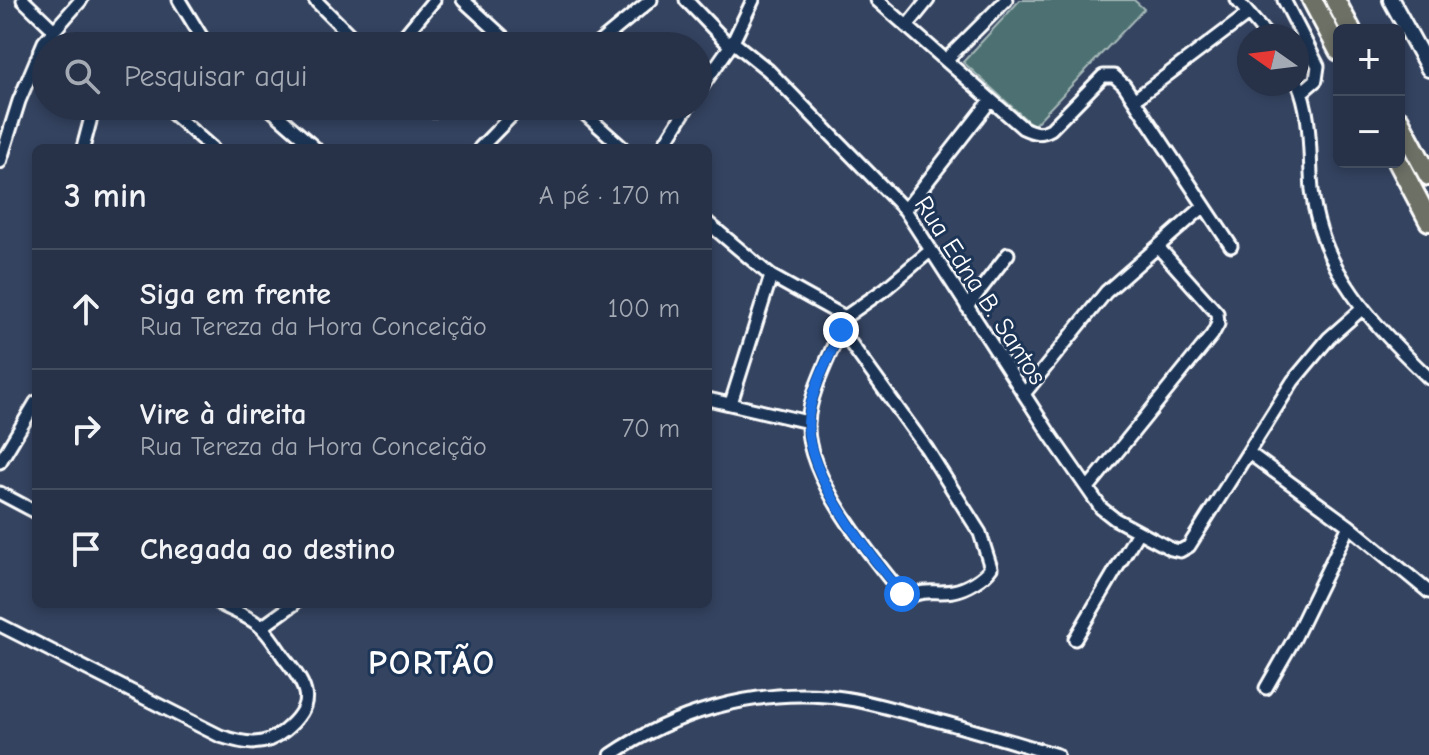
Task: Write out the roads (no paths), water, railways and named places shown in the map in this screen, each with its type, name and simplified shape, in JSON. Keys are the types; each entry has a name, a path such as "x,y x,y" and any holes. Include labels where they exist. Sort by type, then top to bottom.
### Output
{"highway":[{"path":"1312,0 1333,40"},
{"path":"1335,0 1348,24"},
{"path":"1405,131 1429,176"},
{"path":"1401,168 1429,221"}],"street":[{"path":"23,0 53,29"},
{"path":"52,32 81,0"},
{"path":"179,0 198,32"},
{"path":"315,0 347,32"},
{"path":"408,32 434,0"},
{"path":"463,0 498,32"},
{"path":"612,32 651,0"},
{"name":"Rua Edna B. Santos","path":"686,0 732,44 768,70 905,210 1101,508 1138,532 1180,551 1189,546 1249,453"},
{"path":"712,72 732,44 753,0"},
{"path":"877,0 1023,128 1034,133 1051,129 1103,76 1114,76 1124,85 1231,246"},
{"path":"907,26 928,0"},
{"path":"946,60 1006,0"},
{"path":"1237,0 1257,24"},
{"path":"1284,0 1296,24"},
{"path":"1391,0 1429,69"},
{"path":"1134,100 1248,14"},
{"path":"1309,49 1318,66 1316,80 1309,83"},
{"path":"0,162 4,137 32,75"},
{"path":"1301,96 1312,194 1322,241 1338,275 1363,308 1429,378"},
{"path":"905,210 991,100"},
{"path":"84,144 90,120"},
{"path":"180,120 207,144"},
{"path":"283,120 310,144"},
{"path":"484,144 507,120"},
{"path":"592,120 619,144"},
{"path":"664,144 679,120"},
{"path":"1024,394 1106,292 1203,207"},
{"path":"712,226 771,276 845,317"},
{"path":"1088,488 1218,324 1217,313 1158,247"},
{"path":"841,330 897,405 980,533 991,568 980,579 957,591 923,590 909,597 902,594 827,488 814,460 808,422 826,362 845,317 885,289 930,251"},
{"path":"967,307 1008,254"},
{"path":"731,403 771,276"},
{"path":"1363,308 1329,338 1303,369 1249,453 1349,526 1429,592"},
{"path":"712,400 808,422"},
{"path":"0,462 32,409"},
{"path":"0,493 32,510"},
{"path":"1266,688 1294,639 1349,526"},
{"path":"1075,639 1138,532"},
{"path":"0,625 203,728 240,742 259,744 272,740 294,723 304,710 307,695 303,682 262,627 227,608"},
{"path":"262,627 288,608"},
{"path":"611,755 640,735 681,716 746,700 785,695 827,696 871,704 1057,755"}],"district":[{"name":"PORTÃO","path":"432,662"}]}
